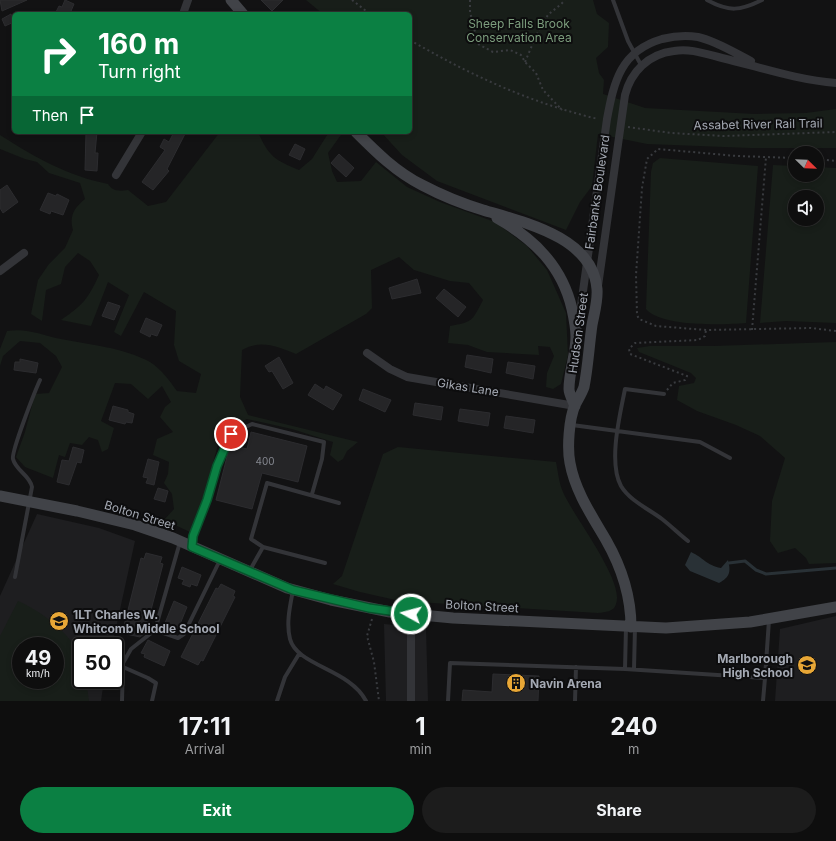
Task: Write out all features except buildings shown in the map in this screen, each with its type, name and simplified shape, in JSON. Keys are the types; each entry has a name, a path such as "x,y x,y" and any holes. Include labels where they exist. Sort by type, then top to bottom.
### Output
{"street":[{"path":"184,12 188,0"},
{"path":"231,0 241,12"},
{"path":"634,53 648,44 667,38 678,36 698,38 764,68"},
{"path":"641,65 661,54 682,50 802,78 836,83"},
{"name":"Fairbanks Boulevard","path":"576,336 607,122 616,81 623,65 634,53"},
{"name":"Fairbanks Boulevard","path":"597,291 627,88 633,75 641,65"},
{"path":"116,176 141,134"},
{"name":"Hudson Street","path":"358,134 386,161 410,179 434,191 482,210 520,220 555,236 572,247 587,263 594,276 597,291 583,389 575,406 571,425 569,451 572,473 580,494 612,551 622,574 629,596 631,627"},
{"name":"Hudson Street","path":"482,210 524,234 540,249 554,266 568,294 576,336 569,390 575,406"},
{"path":"0,271 24,253"},
{"name":"Gikas Lane","path":"367,353 390,369 407,377 575,406"},
{"name":"Bolton Street","path":"0,496 129,524 154,531 293,590 369,608 411,614 631,627 696,627 769,620 836,607"},
{"path":"411,614 411,701"}],"lane":[{"path":"613,0 634,53 641,65"},
{"path":"707,0 718,6 731,9 745,8 762,0"},
{"path":"15,577 32,490 31,482 16,466 12,453 24,425 30,400 40,380"},
{"path":"664,394 624,389 617,432 616,467 621,486 633,498 662,519 688,541"},
{"path":"192,547 193,536 207,500 217,466 231,434 252,424 324,442 322,458 312,494"},
{"path":"571,425 700,442 730,458"},
{"path":"325,563 263,547 251,540 267,483 312,494 339,503"},
{"path":"124,661 131,649 155,630 180,542"},
{"path":"249,572 263,547"},
{"path":"155,630 176,638 183,636 220,560"},
{"path":"293,590 288,629 290,640 299,654 348,680 362,693 366,701"},
{"path":"763,701 769,620"},
{"path":"625,668 631,627"},
{"path":"631,627 634,669"},
{"path":"276,701 285,677 299,654"},
{"path":"448,701 450,663 625,668 765,678"},
{"path":"124,667 156,683 152,701"},
{"path":"575,701 576,667"},
{"path":"122,689 122,701"}],"path":[{"path":"352,0 367,12"},
{"path":"470,0 470,12 478,44 493,52 510,50 520,55 536,73 543,90 563,111"},
{"path":"525,62 537,33 545,20 549,14 558,8 565,0"},
{"path":"412,41 451,64 512,92 563,111 607,122"},
{"name":"Assabet River Rail Trail","path":"621,125 659,132 724,136 836,132"},
{"path":"788,158 658,149 647,159 642,188 636,275 637,315 639,319 656,326 706,330 811,328 836,331"},
{"path":"752,330 766,157"},
{"path":"824,160 836,161"},
{"path":"664,394 673,383 685,380 687,376 630,354 629,348 635,343 698,340 705,336 706,330"},
{"path":"372,619 367,636 374,662 379,701"}],"shaded area":[{"name":"1LT Charles W. Whitcomb Middle School","path":"37,514 99,528 135,541 114,637 72,637 72,689 103,689 101,701 0,701 0,596"},
{"path":"691,552 708,563 721,568 728,560 729,574 719,583 690,571 685,565"},
{"name":"Marlborough High School","path":"836,616 836,701 775,701 780,629"},
{"path":"384,624 426,628 428,701 386,701"}],"green space":[{"name":"Sheep Falls Brook Conservation Area","path":"306,0 593,0 597,14 609,23 608,47 596,58 599,73 604,80 603,94 645,108 755,114 806,113 836,109 836,148 824,148 824,146 788,146 788,148 750,148 647,144 598,134 592,186 580,202 566,230 437,181 402,155 383,134 412,134 412,12 321,12"},
{"path":"218,134 259,134 269,152 274,157 299,170 312,159 328,134 342,134 328,153 332,171 337,182 361,181 376,162 407,187 440,202 495,222 527,246 547,270 566,313 568,355 561,384 553,389 546,387 547,373 554,356 550,347 538,346 539,355 487,352 468,345 448,343 450,326 468,322 474,316 483,300 469,283 450,281 414,270 399,257 371,270 372,308 366,314 296,354 269,345 256,345 242,350 240,397 248,415 358,442 347,451 343,459 338,462 330,455 333,442 292,429 247,419 230,427 219,441 200,510 190,532 164,520 174,509 172,494 164,483 168,474 169,462 153,455 157,439 173,432 160,417 165,407 171,402 162,386 148,399 131,384 115,383 101,421 114,428 108,449 102,452 98,440 89,437 82,445 70,443 65,457 59,455 53,478 25,467 16,457 25,432 35,394 49,393 62,367 56,356 40,343 20,341 3,356 0,366 0,349 7,331 28,331 128,353 150,362 158,368 177,391 196,393 201,374 179,361 174,345 176,311 144,292 121,336 114,332 129,295 108,282 91,326 61,320 75,310 84,301 92,290 99,275 90,261 78,253 65,267 61,284 46,290 42,321 31,314 38,280 49,264 65,248 73,230 73,213 85,199 80,183 49,173 37,162 0,149 0,135 26,151 65,171 108,184 114,190 128,190 148,206 166,202"},
{"path":"660,158 758,166 746,323 693,324 678,322 654,315 646,309 651,172 653,163"},
{"path":"773,165 788,166 788,182 824,182 824,167 836,168 836,323 786,321 760,323"},
{"path":"836,342 836,563 809,564 806,558 795,548 778,553 770,541 772,501 785,458 760,436 736,425 697,411 677,400 679,386 694,383 696,378 691,373 639,352 637,348 650,346 714,346"},
{"path":"398,447 556,462 563,492 597,548 613,580 617,594 615,607 609,611 598,613 400,601 333,584 342,576 383,454"},
{"path":"18,601 47,618 57,626 72,643 72,689 87,689 89,701 0,701 0,636"}],"waterway":[{"path":"729,563 745,561 756,570 766,574 836,568"}],"place":[{"name":"1LT Charles W. Whitcomb Middle School","path":"59,621"},
{"name":"Marlborough High School","path":"807,665"},
{"name":"Navin Arena","path":"516,683"}],"route":[{"path":"231,434 217,466 207,500 193,536 192,547 293,590 369,608 411,614"}]}
